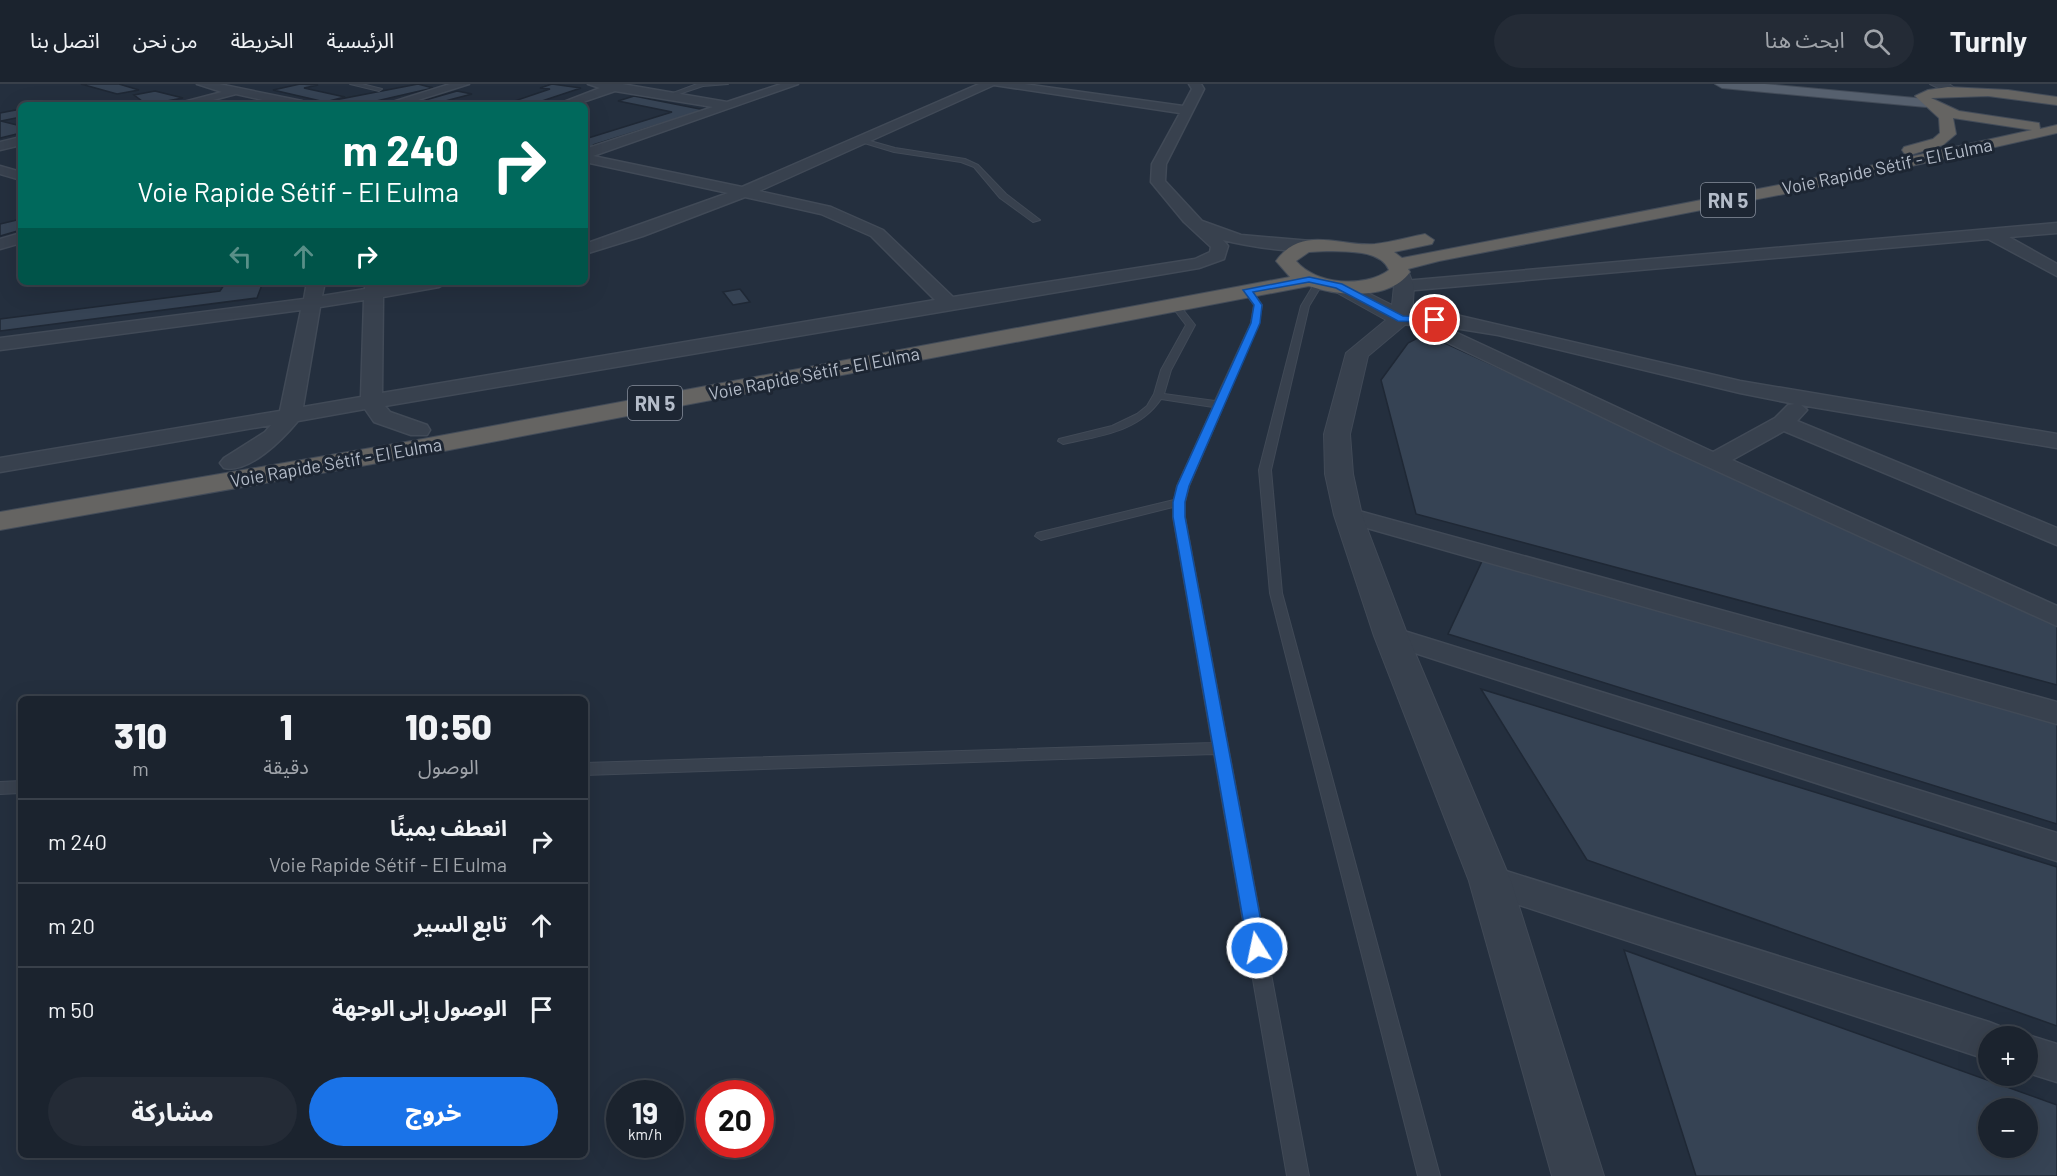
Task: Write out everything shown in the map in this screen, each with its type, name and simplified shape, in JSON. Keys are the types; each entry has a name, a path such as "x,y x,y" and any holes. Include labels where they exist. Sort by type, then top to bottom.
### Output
{"highway":[{"path":"1937,94 2057,87"},
{"path":"1981,90 2057,102"},
{"name":"RN 5","path":"1937,94 1986,120 2057,127"},
{"name":"Voie Rapide Sétif - El Eulma","path":"1372,250 1795,174 1920,148 1938,142 1948,134 1946,117 1937,94"},
{"name":"Voie Rapide Sétif - El Eulma","path":"1403,292 1470,248 1917,161 2057,127"},
{"name":"RN 5","path":"1287,263 1289,255 1311,246 1345,245 1372,250 1403,292"},
{"path":"1287,263 1322,283"},
{"name":"Voie Rapide Sétif - El Eulma","path":"0,503 419,430 1287,263"},
{"name":"RN 5","path":"1322,283 1380,284 1393,279 1403,292"},
{"name":"Voie Rapide Sétif - El Eulma","path":"0,521 423,447 1247,290 1322,283"}],"main road":[{"path":"1722,84 1937,94"},
{"path":"1855,84 1937,94"}],"street":[{"path":"202,84 288,102"},
{"path":"191,102 267,84"},
{"path":"400,102 463,84"},
{"path":"594,84 620,86 730,106"},
{"path":"588,155 792,84"},
{"path":"588,248 644,231 746,192 989,84"},
{"path":"999,84 1187,110"},
{"path":"1195,84 1198,89 1159,164 1158,182 1190,219 1230,256"},
{"path":"571,102 620,86"},
{"path":"0,148 18,142"},
{"path":"0,148 18,155"},
{"path":"588,157 826,210 877,233 949,303"},
{"path":"0,170 18,175"},
{"path":"1190,219 1216,234 1247,241 1311,246"},
{"path":"1322,283 1403,292 2057,228"},
{"path":"1990,234 2057,271"},
{"path":"0,244 18,239"},
{"path":"0,465 949,303 1200,263 1230,256 1287,263"},
{"path":"232,463 273,437 290,416 316,285"},
{"path":"0,344 313,303 375,288 407,285"},
{"path":"375,288 371,402 382,417 419,430"},
{"path":"1403,292 1456,321 1740,387 2057,441"},
{"path":"1403,292 1465,345 2057,617"},
{"path":"1403,292 1357,353 1337,434 1339,474 1348,515 1391,636 1490,881 1578,1176"},
{"path":"1714,461 1783,423 1807,400"},
{"path":"1783,423 2057,537"},
{"path":"1348,515 2057,713"},
{"path":"2023,523 2057,529"},
{"path":"1391,636 2057,848"},
{"path":"1490,881 1978,1037"},
{"path":"2038,1057 2057,1063"}],"lane":[{"path":"353,84 379,89"},
{"path":"668,96 701,84 725,84"},
{"path":"863,141 894,150 963,160 976,166 1004,196 1036,220"},
{"path":"1322,283 1305,306 1265,470 1276,593 1429,1176"},
{"path":"1247,290 1258,305 1255,323 1183,486 1179,502 1179,517 1298,1176"},
{"path":"1063,441 1122,426 1142,416 1158,396 1165,371 1191,325 1174,304"},
{"path":"1158,396 1220,405"},
{"path":"1041,536 1179,502"},
{"path":"588,769 1220,748"},
{"path":"0,788 18,787"}],"building":[{"path":"81,84 119,84 139,90 117,94"},
{"path":"300,84 318,85 304,88 345,97 325,102 273,90"},
{"path":"418,84 433,88 372,102 330,101"},
{"path":"552,84 581,88 539,102 512,102 550,89 540,88"},
{"path":"155,91 183,98 161,102 138,102 142,101 134,95"},
{"path":"457,91 472,94 441,102 418,102"},
{"path":"634,96 705,110 593,145 599,146 588,150 588,138 672,112 618,101"},
{"path":"18,110 18,118 1,121 18,125 18,134 0,138 0,113"},
{"path":"18,220 18,231 0,236 0,224"},
{"path":"224,285 262,285 257,298 0,331 0,319 220,291"},
{"path":"740,289 750,302 733,305 723,292"},
{"path":"1425,334 2057,623 2057,685 1416,514 1381,380 1408,343"},
{"path":"1484,557 2057,718 2057,824 1448,634"},
{"path":"1481,689 2057,867 2057,1026 1587,860"},
{"path":"1624,950 1978,1077 1978,1086 2004,1086 2037,1098 1978,1098 1978,1158 2038,1158 2038,1098 2057,1105 2057,1176 1696,1176"}],"route":[{"path":"1257,948 1179,517 1179,502 1183,486 1233,379 1255,323 1258,305 1247,290 1309,280 1339,286 1401,319 1435,320"}]}
